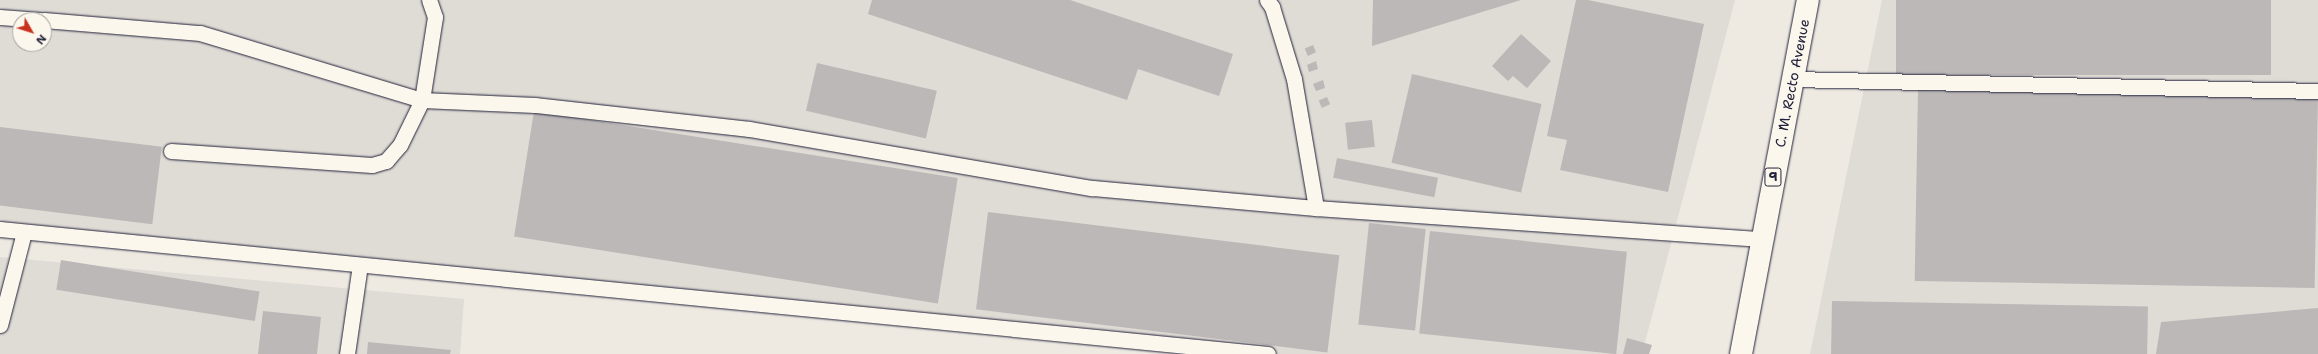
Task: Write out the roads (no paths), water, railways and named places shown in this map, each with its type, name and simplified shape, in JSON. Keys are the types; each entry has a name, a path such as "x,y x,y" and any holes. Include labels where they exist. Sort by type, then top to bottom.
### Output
{"highway":[{"name":"C. M. Recto Avenue","path":"1741,354 1761,239 1808,0"}],"lane":[{"path":"171,151 372,165 386,161 400,145 422,100 435,17 430,0"},
{"path":"1267,0 1294,79 1316,208"},
{"path":"0,17 12,18"},
{"path":"52,21 200,33 422,100 534,105 749,129 1092,188 1316,208 1761,239"},
{"path":"1792,79 2318,91"},
{"path":"0,229 1268,354"},
{"path":"0,325 24,232"},
{"path":"346,354 360,265"}]}
